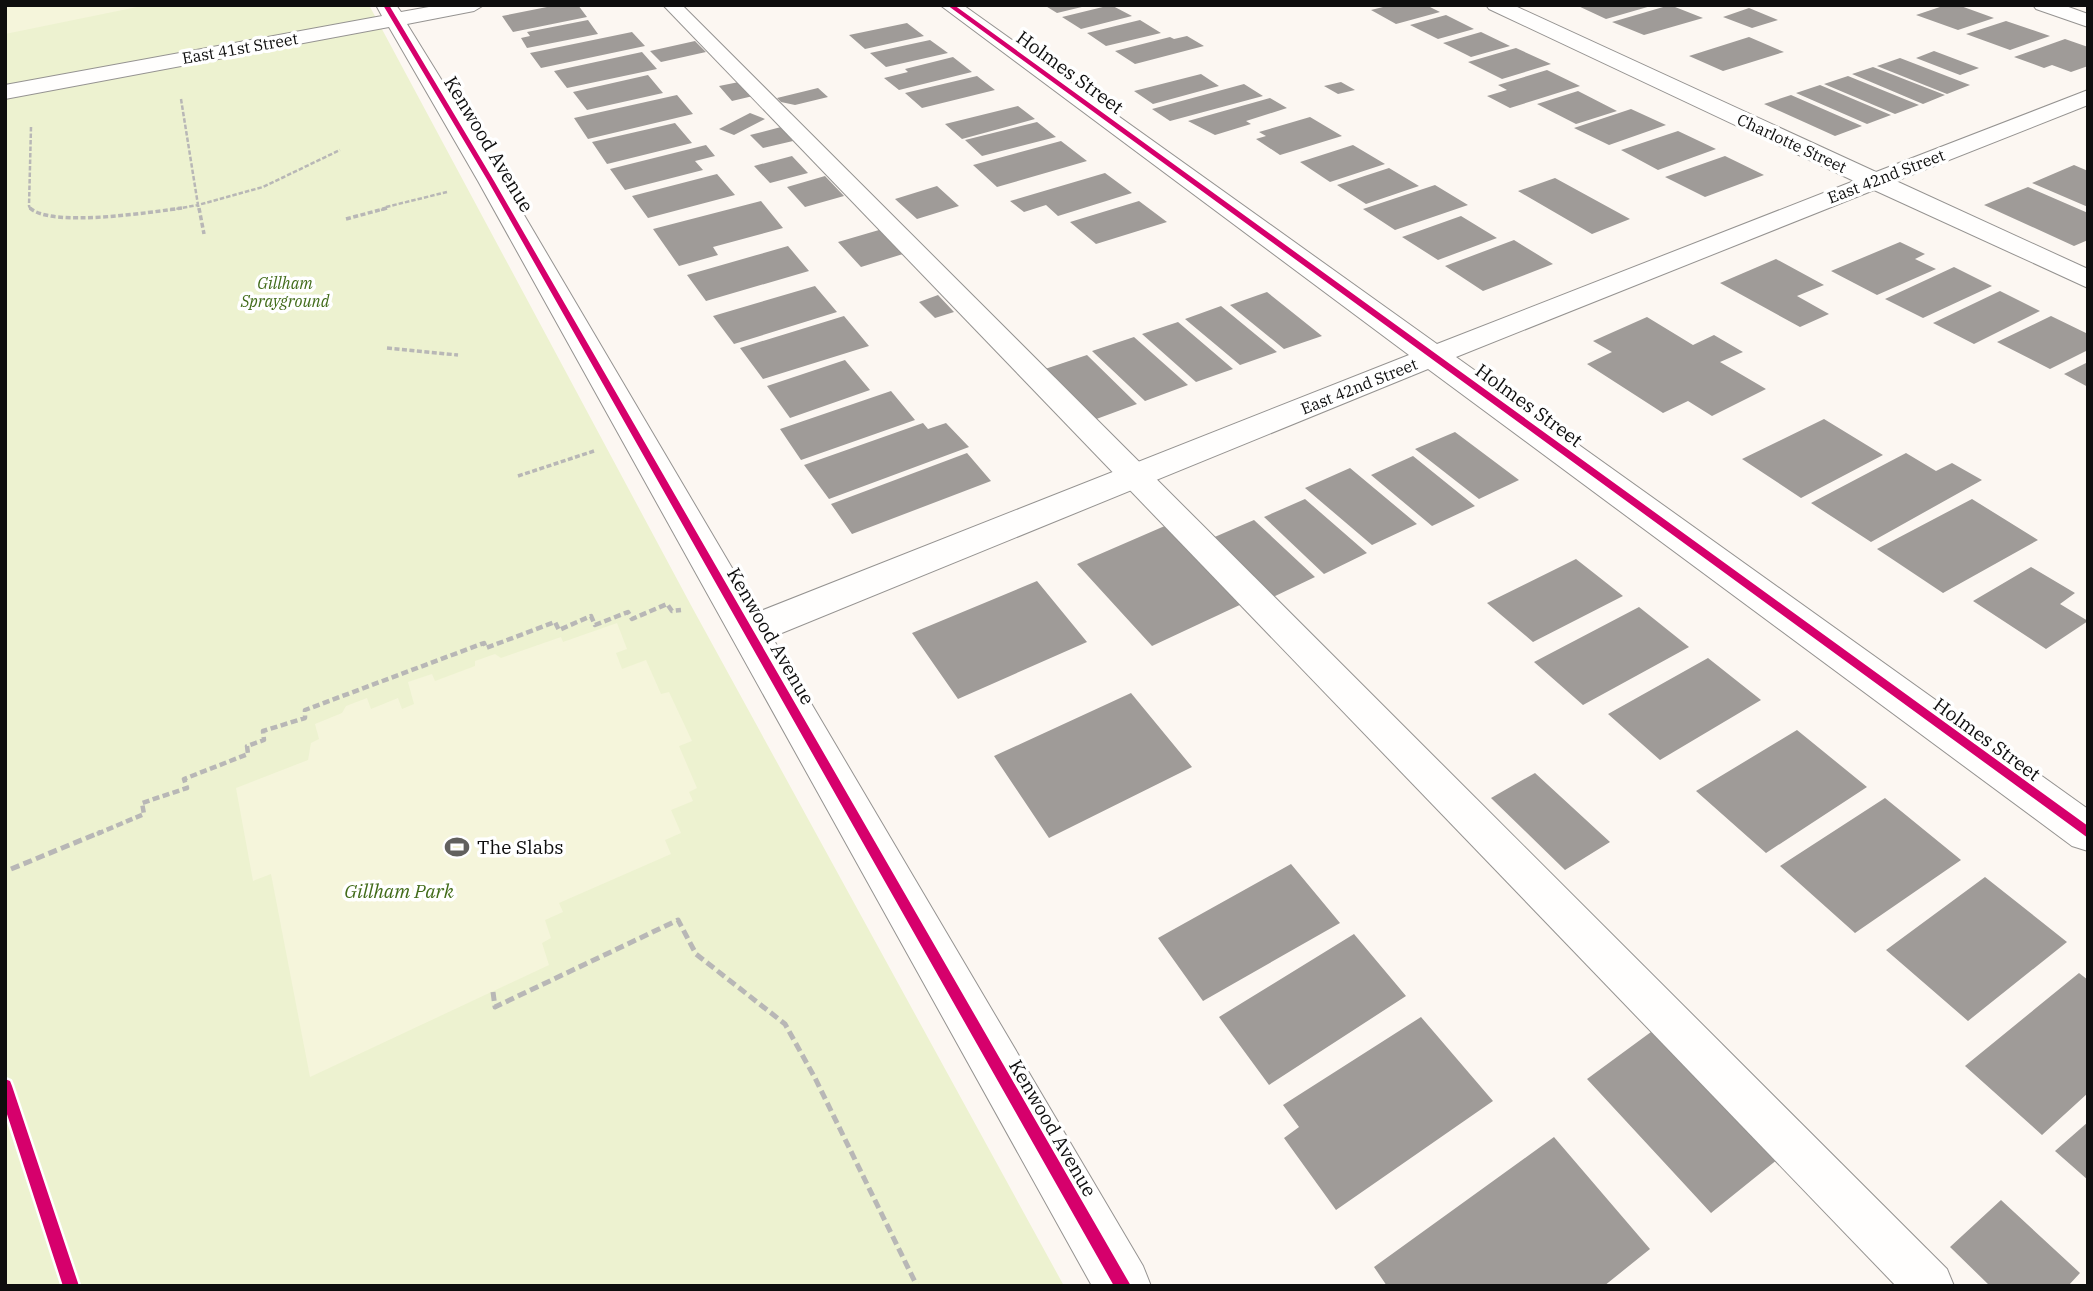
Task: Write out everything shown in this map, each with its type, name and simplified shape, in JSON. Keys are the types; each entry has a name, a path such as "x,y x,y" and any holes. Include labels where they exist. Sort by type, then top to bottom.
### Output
{"street":[{"name":"East 41st Street","path":"5,92 390,13 474,5"},
{"name":"Holmes Street","path":"950,5 2088,833"},
{"name":"Charlotte Street","path":"1496,5 2088,280"},
{"path":"2043,5 2088,21"},
{"name":"Kenwood Avenue","path":"390,13 491,181 1123,1286"},
{"name":"East 42nd Street","path":"749,631 1432,356 2088,97"}],"lane":[{"path":"672,5 1930,1286"}],"path":[{"path":"180,95 204,234"},
{"path":"31,123 29,206 36,213 54,216 141,215 198,205 263,187 340,150"},
{"path":"346,219 491,181"},
{"path":"387,348 458,355"},
{"path":"518,476 595,451"},
{"path":"11,869 144,814 142,803 187,788 184,779 248,754 247,746 264,740 263,730 305,718 305,710 484,643 486,648 555,622 559,630 591,616 595,625 628,612 632,619 667,604 672,611 693,609"},
{"path":"493,992 495,1007 678,920 696,954 785,1024 815,1078 917,1286"}],"green space":[{"name":"Gillham Park","path":"5,5 369,5 693,609 1064,1286 5,1286"},
{"path":"5,5 147,5 5,34"},
{"name":"The Slabs","path":"617,623 627,649 616,653 622,669 646,660 661,694 669,692 692,741 679,746 697,788 689,792 693,801 671,810 681,833 665,840 671,854 559,903 563,912 545,920 551,938 542,943 549,965 310,1077 271,874 253,881 236,788 308,760 311,743 319,739 315,724 342,713 346,706 367,698 371,709 398,698 402,709 414,704 408,682 432,674 435,681 475,666 475,661 495,654 501,658 561,637 563,642"}],"building":[{"path":"557,5 578,5 587,17 513,32 502,16"},
{"path":"1044,5 1086,5 1086,6 1057,13"},
{"path":"1111,5 1132,16 1081,29 1062,17"},
{"path":"1391,5 1426,5 1440,12 1396,24 1371,10"},
{"path":"1576,5 1650,5 1651,6 1606,19"},
{"path":"1670,5 1703,18 1644,35 1612,22"},
{"path":"1946,5 1958,5 1994,18 1958,30 1916,15"},
{"path":"1749,8 1778,20 1752,28 1723,17"},
{"path":"1446,15 1474,29 1438,39 1410,25"},
{"path":"588,20 598,34 527,48 521,38 530,36 527,32"},
{"path":"1140,20 1161,33 1106,46 1087,33"},
{"path":"2006,21 2050,36 2010,50 1966,34"},
{"path":"907,23 924,36 865,49 849,35"},
{"path":"632,32 645,46 541,68 530,53"},
{"path":"1481,32 1510,46 1471,57 1443,43"},
{"path":"1187,36 1204,46 1135,64 1115,51 1170,37 1174,39"},
{"path":"1749,37 1784,52 1723,71 1689,56"},
{"path":"2065,39 2088,47 2088,66 2071,72 2052,65 2044,68 2014,57"},
{"path":"930,40 948,53 886,67 870,53"},
{"path":"695,41 706,52 661,62 650,51"},
{"path":"1516,48 1551,64 1502,79 1468,62"},
{"path":"1934,51 1979,68 1960,75 1916,58"},
{"path":"642,52 657,69 567,88 554,71"},
{"path":"953,57 972,72 899,90 884,78 908,72 905,69"},
{"path":"1900,58 1970,85 1947,94 1877,66"},
{"path":"1873,67 1945,95 1923,104 1852,74"},
{"path":"1547,70 1580,86 1510,108 1487,96 1507,90 1498,85"},
{"path":"1201,74 1219,86 1153,104 1134,91"},
{"path":"648,75 663,93 587,110 573,92"},
{"path":"977,76 995,90 922,108 905,93"},
{"path":"1848,76 1919,105 1895,114 1824,84"},
{"path":"739,82 753,96 732,101 719,86"},
{"path":"1341,82 1355,90 1338,94 1324,86"},
{"path":"1244,84 1263,96 1170,121 1152,109"},
{"path":"1820,85 1891,115 1867,124 1796,93"},
{"path":"818,88 828,97 795,105 781,102 777,98"},
{"path":"1578,91 1617,111 1576,124 1537,104"},
{"path":"677,95 693,114 588,139 574,118"},
{"path":"1791,95 1862,126 1835,136 1764,104"},
{"path":"1270,98 1287,108 1246,121 1251,124 1215,135 1188,121"},
{"path":"1018,106 1035,119 962,139 945,124"},
{"path":"1631,109 1666,125 1609,145 1574,128"},
{"path":"750,113 765,119 734,135 719,129"},
{"path":"1310,117 1342,136 1280,155 1256,139 1266,136 1259,132"},
{"path":"1037,122 1056,137 982,156 965,140"},
{"path":"675,123 692,143 607,164 592,142"},
{"path":"781,127 793,141 763,148 750,135"},
{"path":"1678,131 1716,149 1658,170 1621,150"},
{"path":"1061,141 1087,161 997,187 973,165"},
{"path":"706,145 715,156 695,161 703,170 625,190 610,169"},
{"path":"1353,145 1385,164 1330,182 1300,162"},
{"path":"792,156 808,173 770,183 754,166"},
{"path":"1725,156 1764,175 1705,197 1665,177"},
{"path":"2074,165 2088,171 2088,207 2032,183"},
{"path":"1389,168 1419,186 1366,204 1337,185"},
{"path":"1105,173 1132,193 1058,216 1046,205 1024,212 1010,201"},
{"path":"717,174 735,195 648,218 632,196"},
{"path":"825,176 844,196 805,207 787,187"},
{"path":"1555,178 1630,219 1592,234 1518,191"},
{"path":"1435,185 1468,205 1395,230 1363,209"},
{"path":"937,186 959,206 917,219 895,199"},
{"path":"2028,187 2088,213 2088,240 2074,246 1984,205"},
{"path":"761,201 783,228 713,247 718,255 679,266 653,229"},
{"path":"1139,201 1167,222 1096,244 1070,222"},
{"path":"1461,216 1497,238 1438,260 1402,237"},
{"path":"879,230 903,254 861,267 838,242"},
{"path":"1514,240 1553,264 1483,291 1445,266"},
{"path":"1900,242 1925,254 1915,259 1936,269 1877,295 1831,271"},
{"path":"788,246 809,271 706,301 687,275"},
{"path":"1776,259 1824,285 1797,296 1829,314 1800,327 1720,283"},
{"path":"1954,267 1992,286 1923,318 1885,299"},
{"path":"815,286 837,312 734,344 713,316"},
{"path":"2000,291 2040,311 1974,344 1933,323"},
{"path":"1267,292 1322,336 1284,349 1230,305"},
{"path":"938,295 954,312 935,318 919,302"},
{"path":"1221,306 1277,352 1240,365 1185,319"},
{"path":"844,316 869,346 763,379 740,348"},
{"path":"2051,316 2088,334 2088,350 2050,369 1997,342"},
{"path":"1647,317 1693,345 1714,335 1743,352 1720,362 1766,389 1712,416 1688,401 1663,413 1587,364 1612,352 1593,341"},
{"path":"1178,322 1233,369 1196,382 1142,334"},
{"path":"1134,337 1188,385 1145,401 1092,351"},
{"path":"1087,355 1137,404 1091,421 1042,370"},
{"path":"845,360 870,390 790,418 767,386"},
{"path":"2088,362 2088,387 2064,374"},
{"path":"891,391 915,420 801,460 780,429"},
{"path":"1824,419 1883,455 1801,498 1742,459"},
{"path":"923,423 928,429 946,423 969,447 829,499 804,465"},
{"path":"1455,432 1519,480 1479,499 1415,449"},
{"path":"967,453 991,481 852,534 831,504"},
{"path":"1906,453 1936,471 1952,463 1982,480 1871,542 1811,503"},
{"path":"1413,456 1475,506 1432,526 1371,475"},
{"path":"1350,468 1417,524 1372,545 1305,488"},
{"path":"1305,499 1367,553 1324,574 1264,517"},
{"path":"1972,499 2038,540 1943,593 1877,549"},
{"path":"1254,520 1315,577 1271,598 1210,539"},
{"path":"1167,525 1244,603 1152,646 1077,564"},
{"path":"1576,559 1623,596 1533,642 1487,603"},
{"path":"2031,567 2075,593 2060,604 2088,621 2046,649 1973,601"},
{"path":"1037,581 1087,642 958,699 912,633"},
{"path":"1639,607 1689,647 1583,705 1534,662"},
{"path":"1708,658 1761,700 1660,760 1608,714"},
{"path":"1131,693 1192,767 1049,838 994,756"},
{"path":"1797,730 1867,787 1766,853 1696,791"},
{"path":"1535,773 1610,842 1565,870 1491,798"},
{"path":"1885,798 1961,860 1855,933 1780,866"},
{"path":"1291,864 1340,923 1203,1001 1158,938"},
{"path":"1985,877 2067,942 1968,1021 1886,950"},
{"path":"1354,934 1406,996 1269,1085 1219,1017"},
{"path":"2079,973 2088,980 2088,1093 2042,1135 1965,1066"},
{"path":"1421,1017 1493,1101 1336,1210 1284,1138 1299,1127 1283,1105"},
{"path":"1651,1032 1778,1159 1711,1213 1587,1079"},
{"path":"2088,1122 2088,1180 2055,1151"},
{"path":"1554,1137 1650,1249 1604,1286 1387,1286 1374,1267"},
{"path":"2001,1200 2080,1273 2068,1286 1990,1286 1950,1247"}],"cycle path":[{"path":"386,5 491,181 1123,1286"},
{"path":"950,5 2088,833"},
{"path":"5,1086 71,1286"}],"place":[{"name":"The Slabs","path":"457,847"}],"park label":[{"name":"Gillham Sprayground","path":"285,292"}]}
